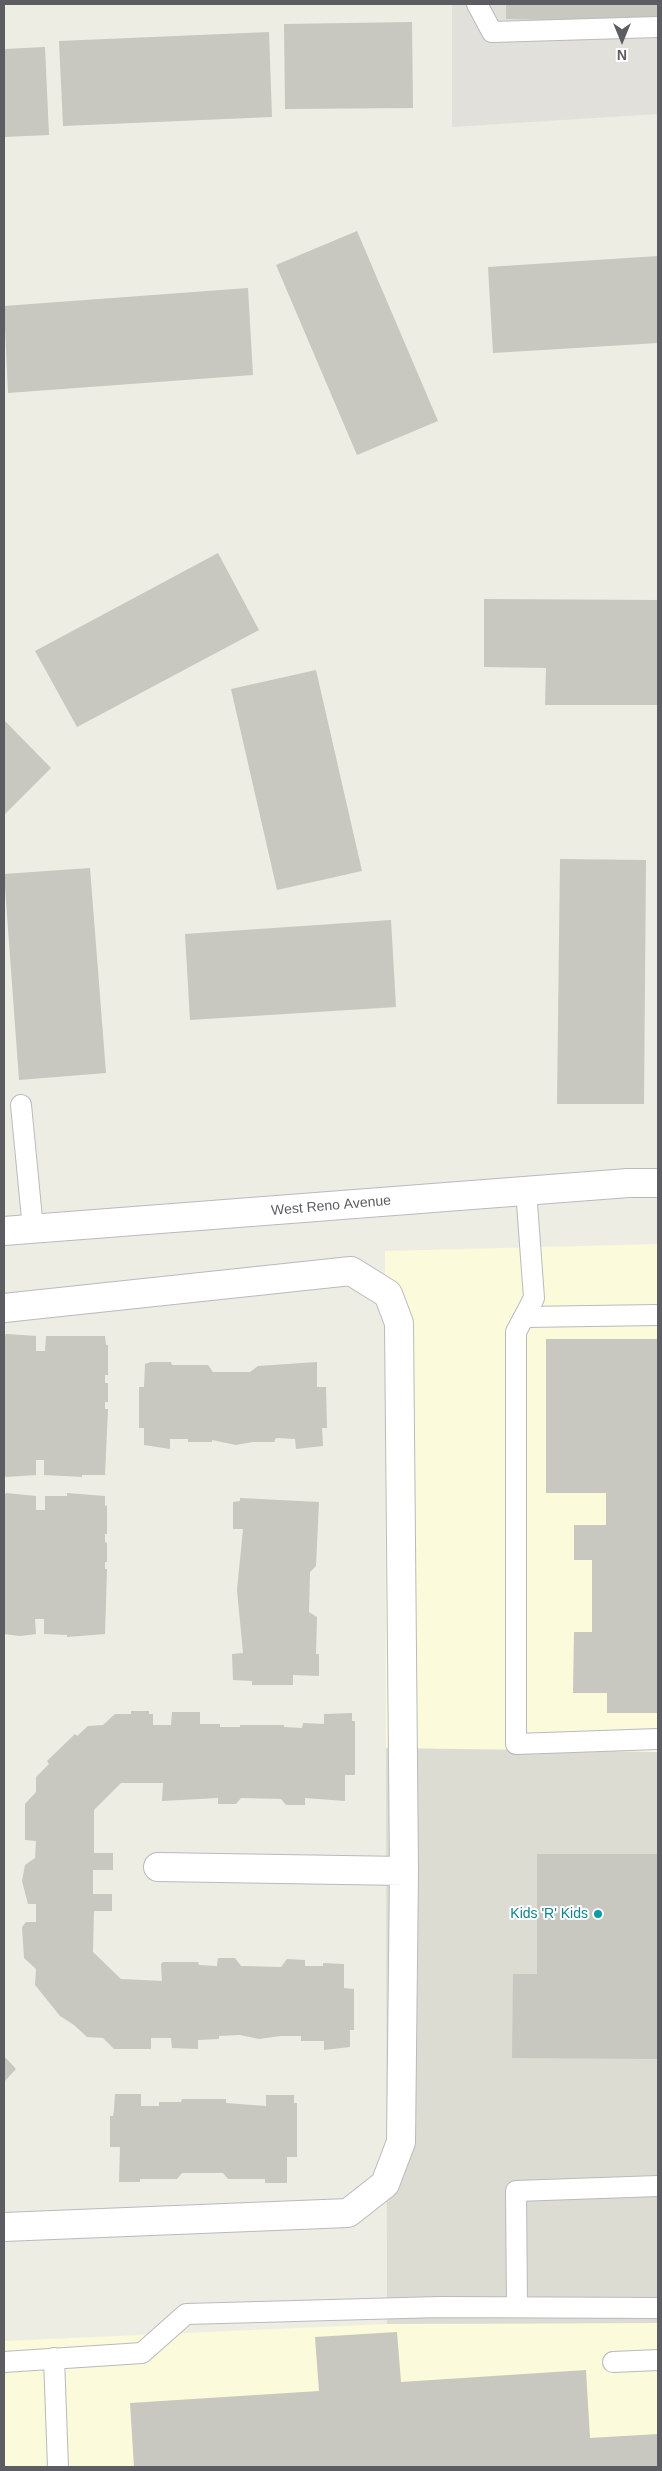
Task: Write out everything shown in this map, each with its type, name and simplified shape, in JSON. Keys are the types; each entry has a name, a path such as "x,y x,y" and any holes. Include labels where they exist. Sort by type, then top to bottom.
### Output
{"street":[{"name":"West Reno Avenue","path":"4,1231 526,1190 658,1182"},
{"path":"4,1308 351,1271 388,1294 399,1323 404,1871 401,2142 386,2184 348,2213 4,2227"},
{"path":"158,1867 404,1871"}],"lane":[{"path":"478,4 492,32 658,27"},
{"path":"21,1105 34,1229"},
{"path":"526,1190 534,1298 516,1332 516,1744 658,1739"},
{"path":"524,1317 658,1315"},
{"path":"517,2307 516,2191 658,2186"},
{"path":"4,2362 142,2353 186,2314 440,2307 658,2308"},
{"path":"54,2358 58,2467"},
{"path":"613,2362 658,2360"}],"shaded area":[{"path":"452,4 658,4 658,114 452,127"},
{"path":"658,1244 658,1752 386,1748 385,1251"},
{"path":"386,1748 658,1752 658,2323 387,2324"},
{"path":"658,2323 658,2467 4,2467 4,2341 387,2324"}],"building":[{"path":"506,4 658,4 658,22 506,19"},
{"path":"412,22 413,108 285,109 284,24"},
{"path":"269,32 272,117 63,126 59,41"},
{"path":"45,47 49,135 4,137 4,49"},
{"path":"357,231 438,421 357,455 276,265"},
{"path":"658,256 658,343 493,353 488,267"},
{"path":"248,288 253,375 8,393 4,306"},
{"path":"218,553 259,630 77,727 35,651"},
{"path":"484,599 658,600 658,705 545,705 546,668 484,667"},
{"path":"316,670 362,871 277,890 231,689"},
{"path":"4,720 51,768 4,815"},
{"path":"560,859 646,860 644,1104 557,1104"},
{"path":"90,868 106,1073 19,1080 4,874"},
{"path":"391,920 396,1007 190,1020 185,934"},
{"path":"4,1335 36,1336 36,1351 45,1351 46,1336 105,1336 106,1345 108,1345 108,1375 105,1375 105,1383 108,1383 108,1402 105,1402 105,1409 108,1409 105,1475 82,1475 82,1477 44,1475 44,1460 36,1460 36,1475 6,1477 4,1475"},
{"path":"546,1339 658,1339 658,1713 607,1713 607,1693 573,1693 574,1632 592,1632 592,1560 574,1560 574,1525 606,1525 606,1493 546,1493"},
{"path":"151,1362 171,1362 172,1365 208,1365 213,1372 250,1372 258,1366 317,1362 317,1387 326,1387 327,1428 322,1428 323,1446 296,1449 295,1439 276,1438 274,1442 253,1442 236,1445 212,1440 212,1442 188,1442 188,1439 170,1439 170,1449 144,1445 144,1428 139,1428 139,1387 144,1387 145,1364"},
{"path":"6,1493 36,1496 36,1510 45,1510 45,1496 67,1496 67,1493 105,1496 105,1506 107,1505 107,1534 105,1534 105,1542 107,1543 107,1562 105,1562 105,1569 107,1569 105,1634 67,1637 67,1635 44,1634 44,1619 35,1619 36,1634 20,1636 4,1634 4,1496"},
{"path":"240,1498 319,1502 316,1566 310,1572 309,1612 317,1617 316,1654 319,1654 319,1676 293,1675 293,1685 252,1685 252,1681 233,1680 232,1654 243,1653 237,1590 243,1529 233,1529 233,1502 240,1501"},
{"path":"131,1711 149,1711 149,1714 153,1714 153,1725 171,1725 172,1712 200,1712 200,1724 220,1724 220,1727 284,1725 284,1727 302,1728 303,1723 324,1724 324,1714 352,1713 352,1721 355,1721 355,1775 345,1775 345,1801 305,1798 305,1805 286,1805 281,1799 241,1798 236,1804 218,1804 218,1798 162,1801 163,1783 121,1783 94,1810 94,1853 113,1853 113,1870 93,1870 93,1894 112,1894 112,1911 94,1911 93,1952 121,1979 162,1981 161,1964 163,1962 198,1962 199,1965 217,1966 218,1958 235,1958 241,1966 281,1967 287,1959 305,1960 305,1966 323,1966 323,1963 344,1964 344,1988 354,1989 354,2030 350,2030 350,2047 324,2050 324,2041 301,2041 301,2036 259,2039 240,2035 198,2040 198,2049 172,2048 171,2038 151,2038 151,2049 114,2049 103,2038 87,2037 60,2016 35,1985 36,1969 24,1958 22,1927 26,1922 36,1922 36,1904 28,1904 22,1881 25,1865 35,1858 36,1841 25,1840 25,1804 36,1792 36,1777 49,1764 47,1761 75,1734 77,1736 88,1726 103,1725 115,1714 131,1714"},
{"name":"Kids 'R' Kids","path":"537,1854 658,1854 658,2059 512,2058 513,1974 537,1974"},
{"path":"4,2056 16,2069 4,2082"},
{"path":"115,2094 141,2094 141,2106 159,2106 159,2102 181,2102 182,2099 226,2099 226,2103 266,2106 266,2095 294,2095 294,2103 297,2103 297,2157 287,2157 287,2183 265,2183 265,2179 228,2179 223,2173 182,2173 177,2179 140,2179 140,2182 119,2182 120,2147 110,2147 110,2116 113,2116"},
{"path":"397,2332 401,2382 586,2370 590,2438 658,2434 658,2467 134,2467 130,2403 319,2391 315,2337"}],"place":[{"name":"Kids 'R' Kids","path":"598,1914"}]}
